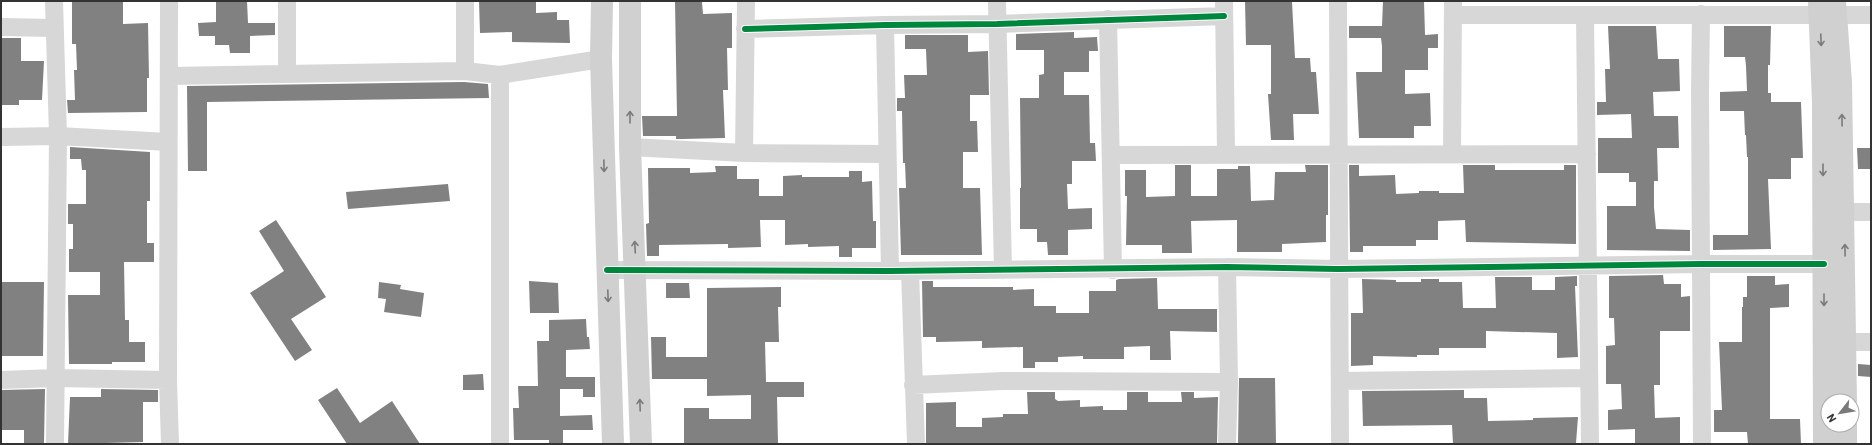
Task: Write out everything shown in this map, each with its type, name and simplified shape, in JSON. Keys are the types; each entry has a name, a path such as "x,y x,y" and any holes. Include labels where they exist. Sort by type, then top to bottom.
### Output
{"main road":[{"path":"602,1 601,59 613,444"},
{"path":"630,1 630,147 636,270 641,444"},
{"path":"1828,8 1841,82 1846,393"},
{"path":"1824,444 1824,104 1828,8"},
{"path":"1846,433 1846,444"}],"street":[{"path":"54,1 53,28 58,136 55,444"},
{"path":"169,1 168,380 170,444"},
{"path":"287,1 287,73"},
{"path":"465,1 465,71"},
{"path":"744,153 746,1"},
{"path":"997,1 1003,270"},
{"path":"1338,1 1338,269 1340,444"},
{"path":"745,29 885,25 997,24 1108,19 1224,8 1226,154"},
{"path":"1452,154 1454,8 1585,15 1701,14 1828,8 1871,15"},
{"path":"1701,14 1702,444"},
{"path":"1585,15 1590,444"},
{"path":"1108,19 1112,155 1113,270"},
{"path":"885,25 886,154 890,272"},
{"path":"1,27 53,28"},
{"path":"169,76 465,71 500,75 601,59"},
{"path":"500,75 500,444"},
{"path":"1,137 58,136 168,142"},
{"path":"630,147 744,153 886,154"},
{"path":"1112,155 1339,153 1587,154"},
{"path":"1844,212 1871,212"},
{"path":"607,270 890,272 1113,270 1227,267 1338,269 1587,267 1701,264 1824,264"},
{"path":"1227,267 1229,382 1227,444"},
{"path":"910,271 916,444"},
{"path":"1824,341 1871,342"},
{"path":"1,380 55,378 168,380"},
{"path":"1340,381 1589,378"},
{"path":"913,385 1003,381 1229,382"}],"building":[{"path":"72,1 123,1 123,24 148,23 149,78 147,78 147,112 68,113 67,100 75,100 74,70 77,70 76,44 72,44"},
{"path":"216,1 247,1 248,23 275,23 275,35 250,36 250,53 230,53 229,45 215,45 215,36 199,36 198,23 216,22"},
{"path":"479,1 536,1 536,13 557,12 557,20 569,20 570,43 512,42 512,32 480,33"},
{"path":"1245,1 1292,2 1295,58 1310,58 1311,72 1316,72 1319,114 1293,114 1294,140 1271,140 1268,94 1271,94 1271,45 1246,45"},
{"path":"1383,1 1424,1 1425,35 1438,34 1438,48 1428,48 1428,70 1405,70 1405,94 1430,93 1431,126 1414,126 1414,138 1359,138 1356,72 1382,72 1382,46 1381,38 1349,38 1349,26 1382,26"},
{"path":"675,2 702,2 703,14 732,13 732,48 727,48 728,90 723,90 725,138 676,139 676,136 643,136 642,116 677,116"},
{"path":"1608,26 1656,26 1658,59 1679,59 1680,91 1653,92 1654,116 1678,116 1679,148 1657,148 1658,181 1654,181 1654,207 1656,229 1690,230 1690,251 1607,250 1607,206 1636,206 1636,182 1629,182 1629,173 1598,173 1598,138 1632,138 1631,114 1597,115 1597,102 1606,102 1605,69 1610,69"},
{"path":"1724,26 1771,26 1770,65 1768,65 1768,93 1771,93 1771,102 1801,102 1803,158 1791,158 1791,179 1768,179 1771,249 1713,250 1713,235 1748,235 1748,157 1744,111 1720,111 1720,92 1747,91 1745,57 1724,57"},
{"path":"1074,32 1074,38 1097,37 1098,51 1089,51 1089,72 1064,72 1064,95 1089,95 1090,143 1095,143 1096,161 1072,161 1072,184 1067,184 1068,209 1092,208 1092,229 1068,230 1068,255 1048,255 1047,242 1037,242 1037,229 1020,229 1020,98 1039,98 1039,75 1044,74 1044,50 1016,50 1016,34"},
{"path":"905,35 968,35 968,52 988,51 989,95 970,95 970,121 977,121 978,152 963,152 963,188 980,188 982,255 901,255 899,188 906,188 905,163 903,163 902,111 897,111 897,98 905,98 904,75 927,75 926,49 905,49"},
{"path":"1,38 21,38 21,61 44,61 42,100 19,100 19,105 1,105"},
{"path":"464,82 488,84 489,98 207,102 207,171 188,171 187,86"},
{"path":"70,147 150,152 150,201 147,201 147,243 154,243 154,262 124,262 125,320 129,320 129,342 145,342 145,362 69,364 68,295 100,295 100,272 69,272 69,249 73,249 73,224 68,224 68,204 86,204 86,170 82,170 81,159 70,159"},
{"path":"1857,148 1870,148 1871,169 1858,169"},
{"path":"1175,165 1191,165 1191,196 1217,196 1217,169 1238,169 1238,166 1250,166 1251,201 1274,200 1275,172 1306,172 1305,165 1328,165 1328,215 1326,215 1326,242 1282,244 1282,252 1237,252 1237,220 1191,221 1192,253 1162,253 1162,245 1126,245 1127,196 1125,196 1125,170 1146,170 1146,197 1175,196"},
{"path":"1349,165 1359,165 1359,176 1395,175 1396,194 1419,193 1419,191 1464,193 1463,165 1495,165 1495,170 1564,170 1564,165 1576,165 1576,244 1466,242 1465,220 1438,221 1438,240 1416,240 1416,246 1363,246 1363,252 1350,252"},
{"path":"715,166 737,166 737,179 759,179 759,196 783,196 783,176 802,175 802,177 849,177 849,171 862,171 862,182 872,181 873,221 876,221 876,248 852,248 852,257 839,257 839,246 808,247 808,244 785,245 785,220 760,220 761,247 728,248 728,244 659,245 659,256 647,256 646,224 649,223 648,168 690,168 690,173 716,172"},
{"path":"448,184 450,201 348,209 346,192"},
{"path":"276,220 326,297 291,319 312,350 295,361 250,293 284,271 259,231"},
{"path":"1663,275 1664,284 1681,284 1681,297 1690,296 1690,331 1660,331 1660,385 1654,385 1655,418 1680,417 1680,444 1635,444 1635,429 1608,430 1608,410 1622,409 1621,384 1606,384 1606,346 1615,345 1614,318 1609,318 1609,276"},
{"path":"1577,276 1577,286 1575,286 1578,357 1557,358 1557,333 1486,331 1486,348 1439,348 1439,355 1417,355 1417,357 1373,356 1373,365 1351,366 1351,313 1363,313 1362,279 1396,280 1396,282 1421,282 1421,279 1439,279 1439,282 1462,282 1463,308 1496,308 1495,277 1532,277 1532,290 1555,290 1555,277"},
{"path":"1747,276 1775,276 1775,285 1789,284 1789,307 1770,308 1770,419 1800,419 1801,444 1748,444 1747,432 1714,432 1714,410 1722,410 1719,342 1742,342 1742,307 1743,297 1747,297"},
{"path":"1157,278 1158,309 1217,309 1217,332 1170,331 1171,360 1150,360 1150,346 1124,347 1124,359 1083,359 1083,356 1058,357 1058,362 1035,362 1035,368 1023,368 1023,347 982,348 982,341 936,342 936,337 923,337 922,281 933,281 933,287 1013,287 1013,290 1034,289 1034,306 1056,306 1056,313 1089,313 1089,291 1116,291 1116,280 1119,279"},
{"path":"529,281 558,283 559,313 530,313"},
{"path":"1,282 44,282 43,356 1,356"},
{"path":"379,282 401,285 400,289 424,293 421,317 384,312 386,299 378,298"},
{"path":"666,283 689,283 690,298 666,298"},
{"path":"781,287 781,307 778,307 779,342 765,342 766,382 804,382 804,397 777,397 778,444 684,444 684,408 709,408 709,419 751,419 751,395 707,396 707,379 652,379 651,337 666,337 666,357 707,357 707,288"},
{"path":"586,319 587,337 589,337 590,349 566,350 566,377 595,377 595,397 583,397 583,389 560,389 560,416 592,415 593,430 563,430 563,444 549,444 549,440 514,440 513,408 519,408 518,386 538,386 537,341 549,341 549,320"},
{"path":"1858,364 1871,365 1871,377 1858,376"},
{"path":"483,374 484,390 463,390 463,375"},
{"path":"1239,378 1275,378 1276,444 1238,444"},
{"path":"337,388 360,423 392,401 420,444 347,444 318,400"},
{"path":"45,389 44,444 24,444 24,430 1,430 1,390"},
{"path":"101,389 158,390 158,402 143,402 143,442 68,444 70,397 101,397"},
{"path":"1464,390 1464,398 1487,398 1488,421 1578,417 1576,443 1453,444 1452,425 1363,426 1362,391"},
{"path":"1027,392 1055,392 1055,399 1058,401 1080,400 1080,407 1103,406 1103,410 1127,410 1127,392 1148,392 1148,402 1182,402 1181,392 1194,392 1194,398 1218,397 1217,444 926,444 926,403 956,402 956,427 982,427 982,418 1003,417 1003,414 1028,414"}],"cycle path":[{"path":"745,29 885,25 997,24 1224,16"},
{"path":"607,270 890,271 1227,267 1338,269 1701,264 1824,264"}]}
